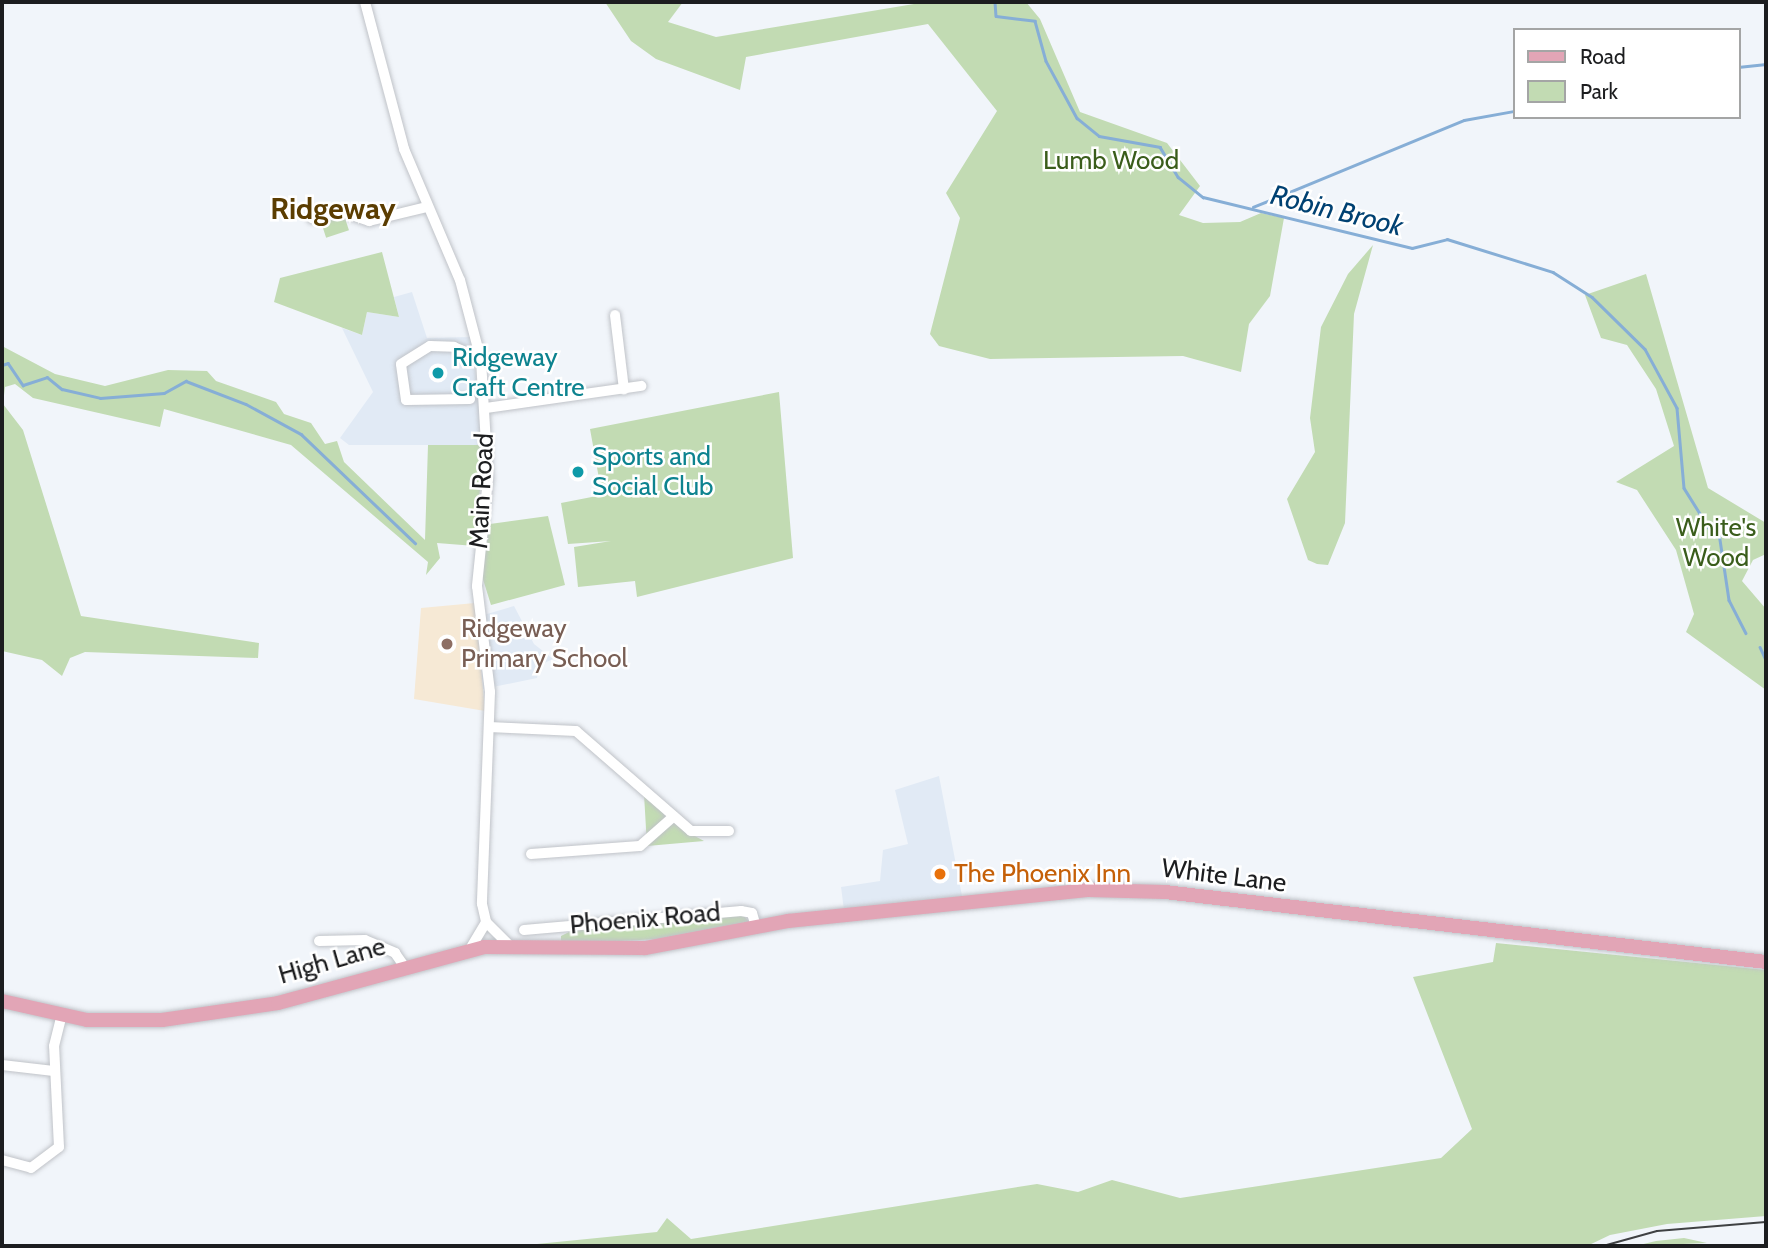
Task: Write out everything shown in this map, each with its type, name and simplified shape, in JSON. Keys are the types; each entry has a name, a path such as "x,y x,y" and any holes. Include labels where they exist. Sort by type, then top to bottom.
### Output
{"main road":[{"name":"White Lane","path":"677,943 756,927 1015,894 1165,892 1766,962"},
{"name":"High Lane","path":"2,1001 62,1015 128,1021 235,1011 470,949 509,945 580,949 677,943"}],"street":[{"name":"Main Road","path":"365,2 404,149 460,280 480,358 486,408 488,479 477,586 489,727 486,922"},
{"path":"312,218 343,212 369,221 427,207"},
{"path":"615,315 624,389"},
{"path":"470,399 397,399 407,355 430,346 454,347 480,358"},
{"path":"486,408 641,386"},
{"path":"489,727 576,731 674,816 699,834 729,831"},
{"path":"531,854 640,846 674,816"},
{"name":"Phoenix Road","path":"524,930 741,911 752,913 756,927"},
{"path":"470,949 486,922 509,945"},
{"path":"319,942 373,942 395,953 404,966"},
{"path":"2,1160 31,1168 56,1153 54,1072 62,1015"},
{"path":"2,1065 54,1072"}],"shaded area":[{"path":"412,292 427,338 471,337 484,445 349,445 340,438 373,392 342,328 362,335 367,312 399,317 394,297"},
{"name":"Ridgeway Primary School","path":"475,603 485,711 414,699 421,608"},
{"path":"514,606 534,644 553,659 540,665 537,678 483,689 477,617"},
{"path":"939,776 962,896 844,910 841,887 880,881 883,850 908,844 895,790"}],"green space":[{"name":"Lumb Wood","path":"605,2 683,2 668,22 716,37 926,2 1026,2 1040,19 1080,112 1167,143 1200,186 1179,215 1203,223 1240,222 1261,213 1284,218 1270,296 1249,324 1241,372 1183,356 990,359 939,346 930,334 960,218 946,193 997,111 928,24 746,57 740,90 656,59 631,41"},
{"path":"344,215 349,230 326,238 321,222"},
{"path":"1373,245 1354,314 1345,523 1328,565 1317,564 1308,560 1287,499 1315,452 1310,418 1321,327 1348,274"},
{"path":"382,252 399,317 367,312 362,335 274,302 280,278"},
{"name":"White's Wood","path":"1646,274 1708,488 1766,523 1766,554 1753,560 1742,581 1766,609 1766,690 1686,632 1694,614 1676,550 1637,490 1616,482 1674,446 1656,389 1627,345 1601,338 1585,295"},
{"path":"2,346 55,374 105,386 168,370 207,371 216,381 276,402 284,414 311,423 325,444 337,441 344,462 425,540 428,445 484,445 475,546 437,543 440,558 426,575 428,562 291,445 164,409 160,427 33,398 15,384 5,387 3,404 23,430 81,616 259,643 258,658 85,652 70,658 62,676 42,660 2,651"},
{"path":"779,392 793,558 637,597 635,581 578,587 574,547 611,541 568,544 561,503 602,495 590,429"},
{"path":"548,516 565,585 491,605 481,573 490,524"},
{"path":"644,794 693,835 704,841 647,846"},
{"path":"742,913 750,924 659,939 561,944 561,936 573,930"},
{"path":"1496,943 1766,970 1766,1216 1667,1224 1610,1235 1587,1246 517,1246 657,1232 667,1218 691,1239 1037,1184 1078,1192 1112,1180 1180,1198 1441,1158 1472,1129 1413,977 1493,962"},
{"path":"1684,1238 1707,1243 1635,1246 1656,1241"}],"waterway":[{"name":"Robin Brook","path":"995,2 996,16 1035,21 1046,61 1077,118 1099,136 1160,147 1178,177 1203,197 1412,248 1447,239 1553,272 1592,297 1645,349 1677,408 1684,488 1709,528 1719,533 1729,600 1746,633"},
{"path":"1740,67 1766,64"},
{"path":"1253,207 1464,120 1512,111"},
{"path":"2,365 8,363 23,385 47,377 62,389 100,398 164,393 186,381 246,404 301,434 415,543"},
{"name":"Robin Brook","path":"1760,647 1766,660"}],"tram line":[{"path":"1603,1246 1657,1231 1766,1222"}],"place":[{"name":"Ridgeway Craft Centre","path":"438,373"},
{"name":"Sports and Social Club","path":"578,472"},
{"name":"Ridgeway Primary School","path":"447,644"},
{"name":"The Phoenix Inn","path":"940,874"}],"district":[{"name":"Ridgeway","path":"333,209"}]}
